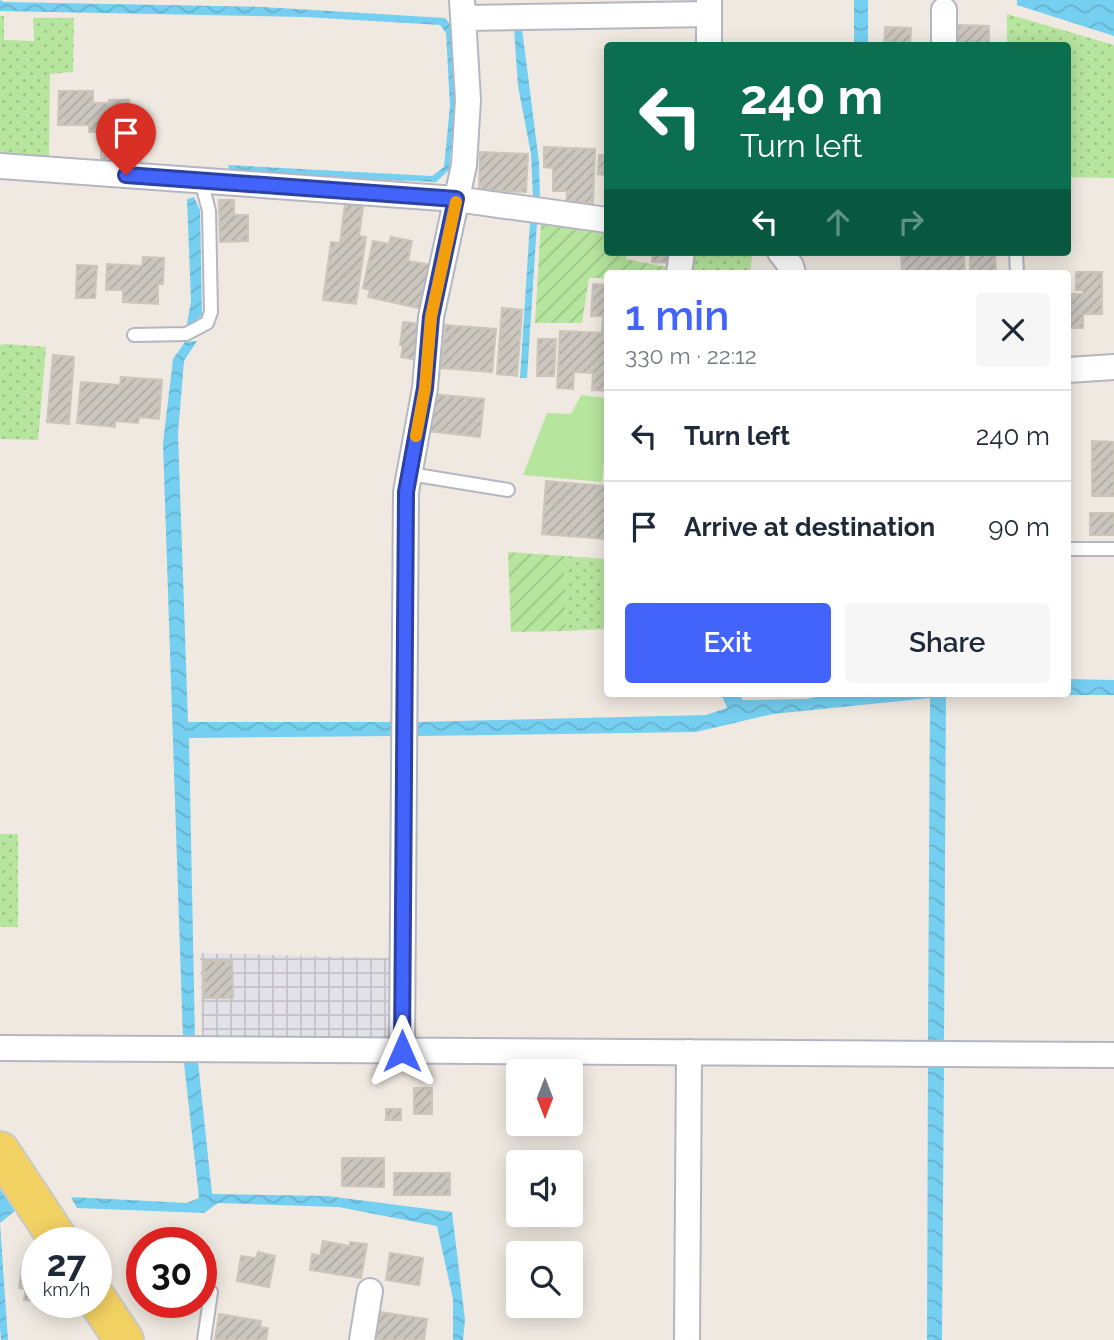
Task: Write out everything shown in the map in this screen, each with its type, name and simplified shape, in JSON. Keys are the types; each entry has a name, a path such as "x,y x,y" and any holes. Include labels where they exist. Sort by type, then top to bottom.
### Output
{"main road":[{"path":"1,1154 50,1227"},
{"path":"107,1318 118,1338"}],"street":[{"path":"402,1051 406,492 425,388 431,317 464,165 468,100 464,9 709,7 709,42"},
{"path":"944,10 944,42"},
{"path":"0,166 456,199 604,220"},
{"path":"1071,370 1114,368"},
{"path":"0,1048 1114,1055"},
{"path":"687,1340 689,1052"},
{"path":"362,1340 370,1291"}],"lane":[{"path":"134,335 186,334 207,323 211,312 209,211 201,180"},
{"path":"410,474 508,490"},
{"path":"1071,549 1114,549"},
{"path":"204,1340 207,1318"}],"shaded area":[{"path":"200,953 394,958 393,1043 202,1041"}],"green space":[{"path":"1007,14 1114,45 1114,178 1071,177 1071,42 1007,42"},
{"path":"0,16 4,16 4,40 34,41 33,18 74,18 73,72 50,74 49,161 0,156"},
{"path":"541,223 604,232 604,256 626,256 626,259 671,268 604,270 604,278 589,278 582,323 535,323"},
{"path":"688,256 752,256 750,270 686,270"},
{"path":"0,345 46,347 38,440 0,439"},
{"path":"581,395 604,398 602,482 523,475 547,413 571,414"},
{"path":"508,552 564,556 566,631 511,632"},
{"path":"564,556 604,559 604,629 566,631"},
{"path":"0,834 18,834 18,927 0,927"}],"water":[{"path":"0,0 263,7 445,18 451,25 456,103 449,170 436,182 231,173 228,165 432,176 444,167 450,106 446,33 440,25 305,17 0,11"},
{"path":"854,0 868,0 868,42 854,42"},
{"path":"1017,0 1114,0 1114,36 1017,5"},
{"path":"514,28 522,29 539,162 540,198 535,200 531,154 518,86"},
{"path":"194,197 200,210 202,315 193,323 187,324 191,301 187,199"},
{"path":"530,223 537,223 527,378 520,378"},
{"path":"197,341 184,361 178,433 188,722 395,722 395,736 189,738 195,1039 183,1040 163,443 173,359 185,342"},
{"path":"1071,679 1114,680 1114,695 1071,695"},
{"path":"723,697 741,697 743,700 946,697 944,1042 928,1042 930,698 773,714 696,732 417,736 417,722 706,715 727,708"},
{"path":"198,1062 212,1194 327,1196 452,1212 465,1320 463,1340 453,1340 453,1299 437,1226 338,1207 218,1203 204,1213 77,1208 71,1197 187,1203 199,1198 184,1063"},
{"path":"928,1065 944,1065 942,1340 927,1340"},
{"path":"0,1185 15,1211 0,1223"},
{"path":"0,1223 8,1340 1,1340 0,1328"}],"building":[{"path":"958,25 989,26 989,42 957,42"},
{"path":"885,27 911,28 910,42 884,42"},
{"path":"59,91 93,91 93,103 129,100 129,132 89,132 89,125 58,125"},
{"path":"101,137 141,138 141,161 101,160"},
{"path":"544,147 595,149 593,203 566,202 567,191 553,191 553,168 544,167"},
{"path":"480,152 528,154 526,192 479,190"},
{"path":"599,155 604,155 604,175 598,174"},
{"path":"219,200 234,200 234,215 248,215 248,241 220,242"},
{"path":"345,204 363,207 359,236 366,237 356,304 323,300 331,242 340,243"},
{"path":"391,237 412,241 408,261 432,265 423,309 368,297 370,290 363,288 373,241 389,244"},
{"path":"653,256 673,256 672,263 652,262"},
{"path":"901,256 964,256 965,270 902,270"},
{"path":"970,256 995,256 996,270 970,270"},
{"path":"143,257 164,258 163,284 158,284 158,304 123,302 123,290 106,290 107,264 142,266"},
{"path":"77,265 97,266 95,298 76,298"},
{"path":"1076,272 1102,272 1102,314 1083,314 1083,328 1071,328 1071,294 1083,294 1083,290 1076,290"},
{"path":"593,284 604,285 604,331 603,316 591,316"},
{"path":"502,308 522,310 517,376 497,374"},
{"path":"403,322 422,324 417,360 401,357"},
{"path":"445,325 496,329 492,372 441,368"},
{"path":"560,331 604,333 604,391 592,390 593,373 574,372 573,389 557,388"},
{"path":"538,339 556,339 554,376 537,376"},
{"path":"53,355 74,357 69,424 47,422"},
{"path":"121,377 162,380 159,419 139,417 138,423 115,421 115,427 77,423 81,382 120,385"},
{"path":"432,394 484,399 480,437 428,431"},
{"path":"1092,441 1114,442 1114,496 1092,496"},
{"path":"546,481 604,486 604,539 542,534"},
{"path":"1090,513 1114,513 1114,535 1090,535"},
{"path":"204,961 232,961 233,998 204,998"},
{"path":"414,1088 432,1088 432,1114 414,1114"},
{"path":"386,1109 401,1109 401,1120 386,1120"},
{"path":"342,1158 384,1158 384,1187 342,1186"},
{"path":"394,1173 450,1173 450,1195 394,1195"},
{"path":"323,1241 350,1246 350,1242 367,1244 361,1278 310,1270 312,1254 320,1256"},
{"path":"258,1252 275,1256 269,1287 237,1281 241,1256 256,1258"},
{"path":"390,1253 423,1258 419,1285 386,1280"},
{"path":"380,1312 427,1319 424,1340 376,1340"},
{"path":"219,1314 261,1321 260,1327 268,1328 266,1340 215,1340"}],"slow traffic":[{"path":"416,436 425,388 431,317 456,202"}],"route":[{"path":"126,175 456,199 431,317 425,388 406,492 402,1051"}]}
